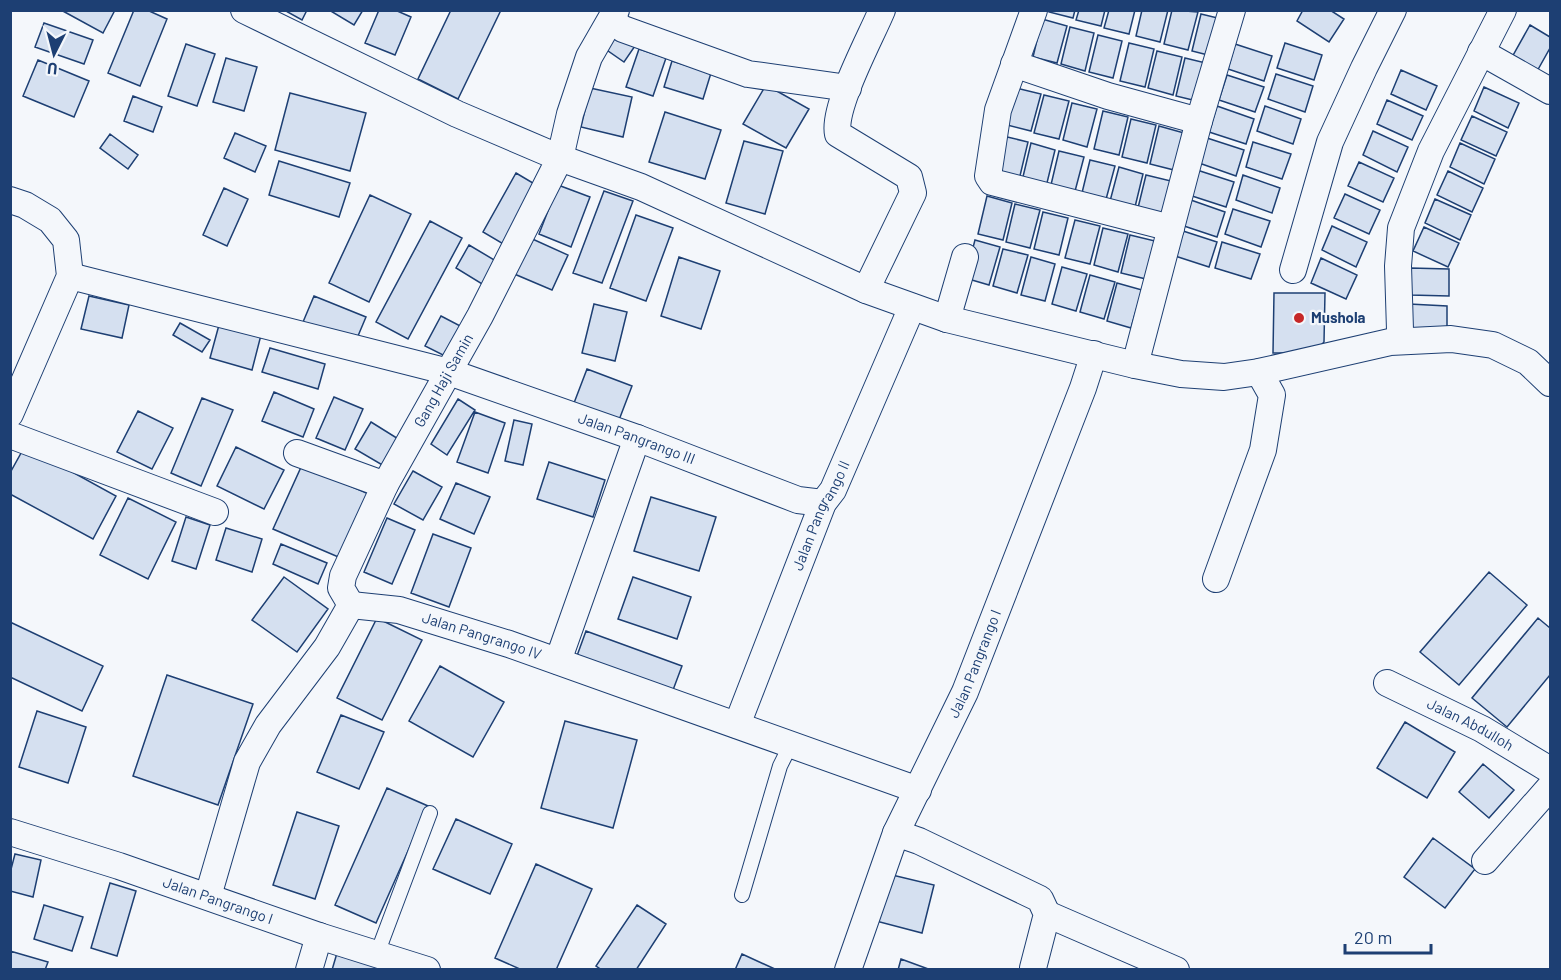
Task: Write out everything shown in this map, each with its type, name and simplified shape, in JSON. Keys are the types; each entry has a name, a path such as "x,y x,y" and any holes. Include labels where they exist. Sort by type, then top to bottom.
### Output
{"street":[{"path":"244,10 457,114 560,158 641,187 866,290 947,319 1135,366 1181,374 1224,377 1258,372 1390,342 1451,339 1493,345 1528,362 1551,383"},
{"path":"866,290 913,193 909,177 838,134 839,113 882,10"},
{"path":"1034,10 998,110 988,176 992,182 1171,228"},
{"path":"1135,366 1232,10"},
{"path":"1293,270 1330,142 1394,10"},
{"path":"1400,330 1398,266 1401,228 1431,151 1503,10"},
{"path":"615,13 616,24 623,29 748,74 848,88"},
{"name":"Gang Haji Samin","path":"351,605 341,588 343,576 385,485 480,316 560,158 570,114 590,57 615,13"},
{"path":"1481,51 1551,91"},
{"path":"1014,64 1108,96 1200,121"},
{"path":"10,200 25,205 50,220 66,240 70,276 10,414"},
{"path":"947,319 965,257"},
{"name":"Jalan Pangrango III","path":"70,276 448,372 637,438 798,500 823,503"},
{"name":"Jalan Pangrango II","path":"737,725 823,503 833,490 912,307"},
{"name":"Jalan Pangrango I","path":"848,969 896,833 965,692 1083,388 1094,354"},
{"path":"1216,579 1263,450 1272,395 1258,372"},
{"path":"10,435 215,512"},
{"path":"558,661 637,438"},
{"path":"297,453 385,485"},
{"path":"208,896 247,762 268,725 327,646 351,605"},
{"name":"Jalan Pangrango IV","path":"351,605 399,610 558,661 918,790"},
{"name":"Jalan Abdulloh","path":"1387,682 1482,729 1551,770"},
{"path":"1485,861 1551,787"},
{"path":"896,833 919,841 1040,900 1047,914 1176,969"},
{"name":"Jalan Pangrango I","path":"12,838 208,896 320,936 427,969"},
{"path":"1033,968 1047,914"},
{"path":"309,969 320,936"}],"lane":[{"path":"742,895 780,766 791,744"},
{"path":"377,954 430,813"}],"building":[{"path":"61,10 115,10 103,33"},
{"path":"134,10 147,10 167,19 140,86 108,73"},
{"path":"284,10 307,10 302,20"},
{"path":"329,10 363,10 354,25"},
{"path":"379,10 395,10 411,17 395,55 365,43"},
{"path":"451,10 501,10 458,99 418,79"},
{"path":"1049,10 1075,10 1073,18 1049,12"},
{"path":"1079,10 1105,10 1101,26 1076,20"},
{"path":"1109,10 1135,10 1129,34 1104,28"},
{"path":"1142,10 1168,10 1160,42 1136,36"},
{"path":"1172,10 1198,12 1188,50 1164,44"},
{"path":"1303,10 1330,10 1344,19 1329,42 1297,21"},
{"path":"1201,14 1226,20 1216,57 1192,51"},
{"path":"1042,19 1067,26 1057,63 1033,57"},
{"path":"44,23 93,40 84,64 35,47"},
{"path":"1530,25 1550,37 1550,48 1536,73 1511,59"},
{"path":"1070,27 1094,33 1085,71 1061,64"},
{"path":"612,30 635,46 624,62 601,46"},
{"path":"1098,35 1122,41 1113,78 1089,72"},
{"path":"1129,43 1154,49 1145,87 1120,81"},
{"path":"1285,43 1322,55 1314,80 1277,68"},
{"path":"186,44 215,54 197,106 168,96"},
{"path":"1235,44 1272,56 1264,81 1228,69"},
{"path":"639,49 666,58 653,96 626,87"},
{"path":"1157,51 1182,57 1173,95 1148,88"},
{"path":"226,58 257,67 244,111 213,102"},
{"path":"1185,58 1210,64 1201,102 1176,96"},
{"path":"38,60 89,81 74,117 23,96"},
{"path":"672,61 711,73 703,99 664,87"},
{"path":"1401,70 1437,86 1426,110 1391,94"},
{"path":"1276,74 1313,86 1305,112 1268,99"},
{"path":"1227,75 1264,87 1255,112 1219,100"},
{"path":"766,85 809,109 786,148 743,124"},
{"path":"1484,87 1519,103 1508,128 1474,111"},
{"path":"590,88 632,97 623,137 581,127"},
{"path":"1016,88 1041,94 1031,131 1007,125"},
{"path":"290,93 366,113 350,171 275,150"},
{"path":"1044,95 1069,101 1059,139 1034,133"},
{"path":"133,96 162,107 153,132 124,121"},
{"path":"1387,100 1423,116 1412,140 1377,124"},
{"path":"1072,103 1097,109 1087,147 1063,140"},
{"path":"1217,106 1254,119 1246,144 1209,132"},
{"path":"1265,106 1301,119 1293,144 1257,131"},
{"path":"1103,111 1128,117 1119,155 1094,149"},
{"path":"665,112 721,130 705,179 649,162"},
{"path":"1472,116 1507,132 1496,156 1461,140"},
{"path":"1131,119 1156,125 1147,163 1122,157"},
{"path":"1159,126 1184,133 1174,170 1150,164"},
{"path":"1373,131 1408,147 1397,172 1363,155"},
{"path":"235,133 266,146 255,172 224,158"},
{"path":"110,134 138,155 128,169 100,148"},
{"path":"1003,136 1028,142 1019,180 994,173"},
{"path":"1207,138 1244,150 1236,176 1199,163"},
{"path":"744,141 783,151 765,214 726,203"},
{"path":"1253,142 1291,154 1282,179 1246,167"},
{"path":"1031,143 1055,150 1046,187 1022,181"},
{"path":"1460,143 1495,159 1484,184 1450,167"},
{"path":"1059,151 1084,157 1074,195 1050,189"},
{"path":"1090,160 1115,166 1105,203 1081,197"},
{"path":"279,161 350,183 339,217 269,195"},
{"path":"1359,162 1394,178 1383,202 1348,186"},
{"path":"1119,167 1143,174 1134,211 1109,205"},
{"path":"1197,170 1234,182 1226,207 1189,195"},
{"path":"1448,171 1483,188 1472,212 1437,195"},
{"path":"516,173 538,186 505,245 483,232"},
{"path":"1146,175 1171,181 1162,219 1137,212"},
{"path":"1243,175 1280,188 1272,213 1236,200"},
{"path":"558,185 590,197 571,247 539,234"},
{"path":"224,188 248,199 227,246 203,235"},
{"path":"604,191 633,201 602,283 573,273"},
{"path":"1345,194 1380,210 1369,234 1334,218"},
{"path":"370,195 411,214 369,302 329,283"},
{"path":"987,196 1012,203 1003,240 978,234"},
{"path":"1188,199 1225,212 1217,237 1181,225"},
{"path":"1435,199 1471,215 1460,240 1425,223"},
{"path":"1015,204 1040,210 1030,248 1006,242"},
{"path":"1233,209 1270,221 1261,247 1225,234"},
{"path":"1043,212 1068,218 1059,255 1034,249"},
{"path":"636,215 673,228 646,301 610,288"},
{"path":"1075,220 1100,226 1090,264 1065,258"},
{"path":"430,221 462,238 408,339 376,322"},
{"path":"1332,226 1367,242 1356,267 1322,250"},
{"path":"1424,227 1459,243 1448,267 1413,251"},
{"path":"1103,228 1128,234 1118,272 1094,265"},
{"path":"1180,230 1217,242 1209,267 1172,255"},
{"path":"1130,235 1155,241 1146,279 1121,273"},
{"path":"528,237 568,255 552,290 512,273"},
{"path":"975,240 1000,247 989,285 965,278"},
{"path":"1222,242 1260,254 1251,279 1215,268"},
{"path":"469,245 501,264 487,287 456,268"},
{"path":"1003,249 1028,255 1017,293 993,286"},
{"path":"679,257 720,271 701,329 661,316"},
{"path":"1031,257 1055,264 1045,301 1021,295"},
{"path":"1321,258 1357,275 1346,299 1311,283"},
{"path":"1062,267 1087,274 1076,311 1052,304"},
{"path":"1410,268 1449,269 1449,296 1410,295"},
{"path":"1090,275 1115,282 1104,319 1080,312"},
{"path":"1117,283 1142,290 1131,328 1107,321"},
{"name":"Mushola","path":"1274,293 1325,293 1324,342 1314,353 1273,353"},
{"path":"89,296 129,305 122,338 81,329"},
{"path":"314,296 366,317 355,343 303,322"},
{"path":"594,304 627,312 615,361 582,353"},
{"path":"1409,304 1447,306 1447,332 1408,331"},
{"path":"441,316 468,330 453,360 425,346"},
{"path":"180,323 210,340 202,352 173,335"},
{"path":"219,325 261,335 252,370 210,358"},
{"path":"270,348 325,364 318,389 262,372"},
{"path":"587,369 632,386 619,420 574,403"},
{"path":"274,392 314,409 303,437 262,421"},
{"path":"334,397 363,409 345,450 316,438"},
{"path":"202,398 233,410 201,486 171,473"},
{"path":"458,399 475,410 447,455 431,444"},
{"path":"138,411 173,428 152,469 117,452"},
{"path":"475,412 505,423 488,473 457,462"},
{"path":"514,420 532,424 523,465 505,461"},
{"path":"371,422 400,440 384,466 355,449"},
{"path":"25,446 116,496 93,539 10,494 10,473"},
{"path":"236,447 284,470 264,509 217,486"},
{"path":"549,462 605,480 593,517 537,499"},
{"path":"302,465 371,495 343,559 273,529"},
{"path":"413,471 442,487 423,520 394,504"},
{"path":"456,483 490,497 474,534 440,519"},
{"path":"651,497 716,517 699,571 634,551"},
{"path":"128,498 176,522 148,579 100,555"},
{"path":"186,517 210,525 196,569 172,561"},
{"path":"387,518 415,530 392,584 364,572"},
{"path":"226,528 262,539 252,572 216,560"},
{"path":"433,534 471,548 449,607 411,593"},
{"path":"281,544 327,563 318,584 273,564"},
{"path":"1489,572 1527,605 1459,685 1420,652"},
{"path":"284,577 328,609 297,652 252,620"},
{"path":"633,577 691,597 677,639 618,619"},
{"path":"377,618 422,640 382,720 337,698"},
{"path":"1538,618 1550,628 1550,675 1507,727 1472,698"},
{"path":"10,622 103,666 82,711 10,677"},
{"path":"586,631 682,666 670,698 574,664"},
{"path":"440,666 504,702 473,757 409,721"},
{"path":"167,675 253,704 218,805 133,776"},
{"path":"37,711 86,727 68,783 19,767"},
{"path":"341,715 384,732 359,789 317,772"},
{"path":"565,721 637,740 613,828 541,808"},
{"path":"1405,722 1455,752 1427,798 1377,768"},
{"path":"1483,764 1514,790 1489,818 1459,792"},
{"path":"387,788 428,806 376,923 335,905"},
{"path":"297,812 339,826 315,899 273,885"},
{"path":"456,819 512,844 490,894 433,869"},
{"path":"1433,838 1475,869 1445,908 1404,877"},
{"path":"15,854 41,860 33,897 10,891 10,873"},
{"path":"536,864 592,889 556,970 522,970 495,958"},
{"path":"888,874 934,885 922,933 876,921"},
{"path":"110,883 136,891 117,956 91,948"},
{"path":"44,905 83,917 72,951 34,939"},
{"path":"637,905 666,924 636,970 602,970 596,966"},
{"path":"10,951 48,962 45,970 10,970"},
{"path":"337,953 379,966 378,970 332,970"},
{"path":"742,954 777,970 735,970"},
{"path":"901,959 931,970 898,970"}],"place":[{"name":"Mushola","path":"1299,318"}]}
